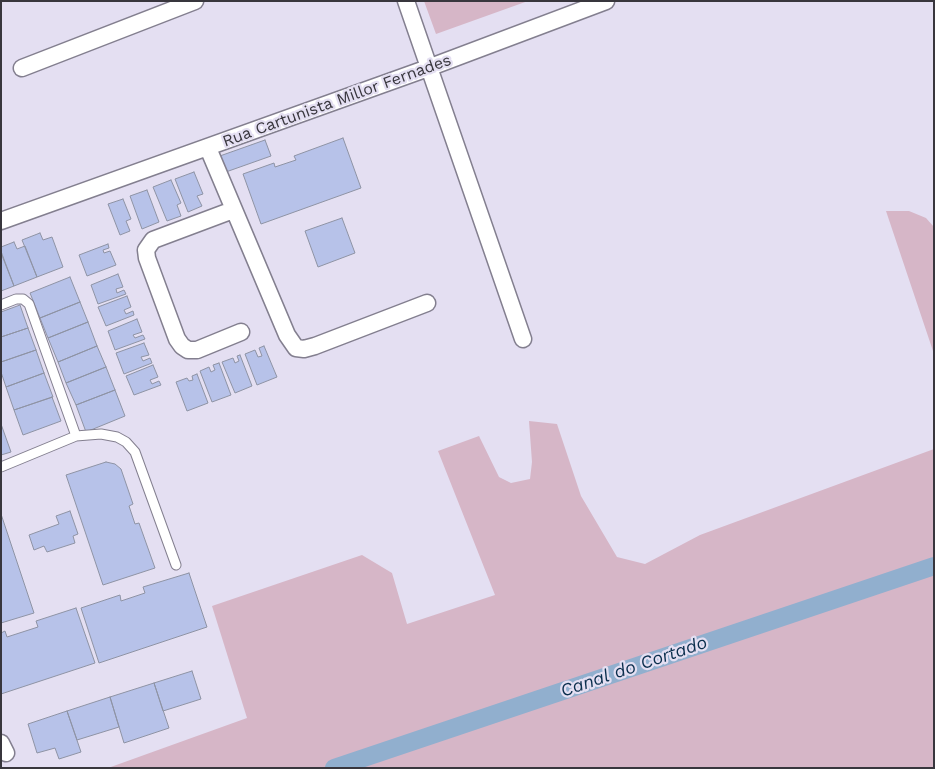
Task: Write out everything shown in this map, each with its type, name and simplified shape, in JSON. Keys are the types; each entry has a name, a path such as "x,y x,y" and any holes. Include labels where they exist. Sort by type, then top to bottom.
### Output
{"street":[{"path":"22,68 195,1"},
{"path":"406,1 522,339"},
{"name":"Rua Cartunista Millor Fernades","path":"1,221 428,68 606,1"},
{"path":"208,148 286,335 296,348 304,349 315,346 427,303"},
{"path":"233,210 153,240 146,250 147,258 177,339 182,346 188,350 197,350 241,332"}],"lane":[{"path":"1,305 23,299 29,304 76,436"},
{"path":"1,467 76,436 101,434 117,437 126,442 135,452 176,564"}],"shaded area":[{"path":"424,1 528,1 436,34"},
{"path":"886,211 909,211 926,218 934,227 934,354"},
{"path":"529,421 557,424 581,496 617,557 645,564 700,535 934,449 934,768 108,768 247,718 212,606 362,555 392,573 407,624 495,595 438,451 479,436 499,477 511,483 530,479 532,462"}],"building":[{"path":"343,138 361,188 261,224 243,174 274,163 275,167 296,160 294,156"},
{"path":"265,140 271,156 223,173 217,157"},
{"path":"194,172 203,194 197,196 202,206 188,212 175,179"},
{"path":"171,180 181,203 177,205 181,216 167,221 153,187"},
{"path":"147,190 159,222 142,229 130,196"},
{"path":"123,199 131,219 126,221 130,231 120,235 108,204"},
{"path":"342,218 355,253 318,267 305,231"},
{"path":"40,233 43,240 52,237 63,267 37,277 22,240"},
{"path":"14,242 17,249 25,246 37,277 14,286 1,253 1,247"},
{"path":"108,244 109,248 103,250 104,253 110,251 116,265 87,276 79,255"},
{"path":"1,255 14,286 1,291"},
{"path":"118,274 123,287 116,289 117,293 124,290 126,294 98,304 91,285"},
{"path":"70,277 80,302 40,318 30,293"},
{"path":"127,296 131,307 124,310 126,314 133,311 134,315 106,326 98,307"},
{"path":"80,302 88,322 48,338 40,318"},
{"path":"20,305 28,328 1,337 1,312"},
{"path":"137,319 142,332 133,335 135,338 143,335 145,339 115,350 108,331"},
{"path":"88,322 97,346 58,362 48,338"},
{"path":"28,328 36,350 1,362 1,337"},
{"path":"144,343 149,355 141,357 143,361 150,358 152,363 124,374 116,353"},
{"path":"97,346 106,367 66,383 58,362"},
{"path":"264,346 277,377 257,385 245,354 255,350 258,357 262,356 259,348"},
{"path":"36,350 44,373 6,387 1,372 1,362"},
{"path":"240,355 252,386 235,393 222,362 233,358 235,363 239,361 237,356"},
{"path":"219,363 231,395 212,402 200,371 209,367 211,372 215,370 213,365"},
{"path":"153,365 158,377 150,380 152,384 159,381 161,385 134,395 126,376"},
{"path":"106,367 115,390 76,405 66,383"},
{"path":"44,373 53,397 14,410 6,387"},
{"path":"197,374 208,403 187,411 176,382 187,378 189,381 193,380 192,376"},
{"path":"115,390 125,416 86,432 76,405"},
{"path":"52,397 61,421 23,435 14,410"},
{"path":"1,424 11,452 1,455"},
{"path":"106,462 115,464 121,469 133,504 129,506 135,524 139,523 155,568 103,585 66,475"},
{"path":"70,511 78,534 73,536 75,543 47,552 44,546 34,550 29,535 59,524 56,516"},
{"path":"1,514 34,613 1,623"},
{"path":"189,573 207,627 99,663 81,608 120,595 121,601 145,593 143,587"},
{"path":"76,608 95,663 1,694 1,633 5,631 7,637 38,627 36,621"},
{"path":"192,671 201,699 163,711 154,683"},
{"path":"154,683 169,728 124,743 110,697"},
{"path":"110,697 119,727 77,740 67,711"},
{"path":"67,711 81,752 59,759 55,748 37,753 28,724"}],"waterway":[{"name":"Canal do Cortado","path":"334,768 934,566"}]}
